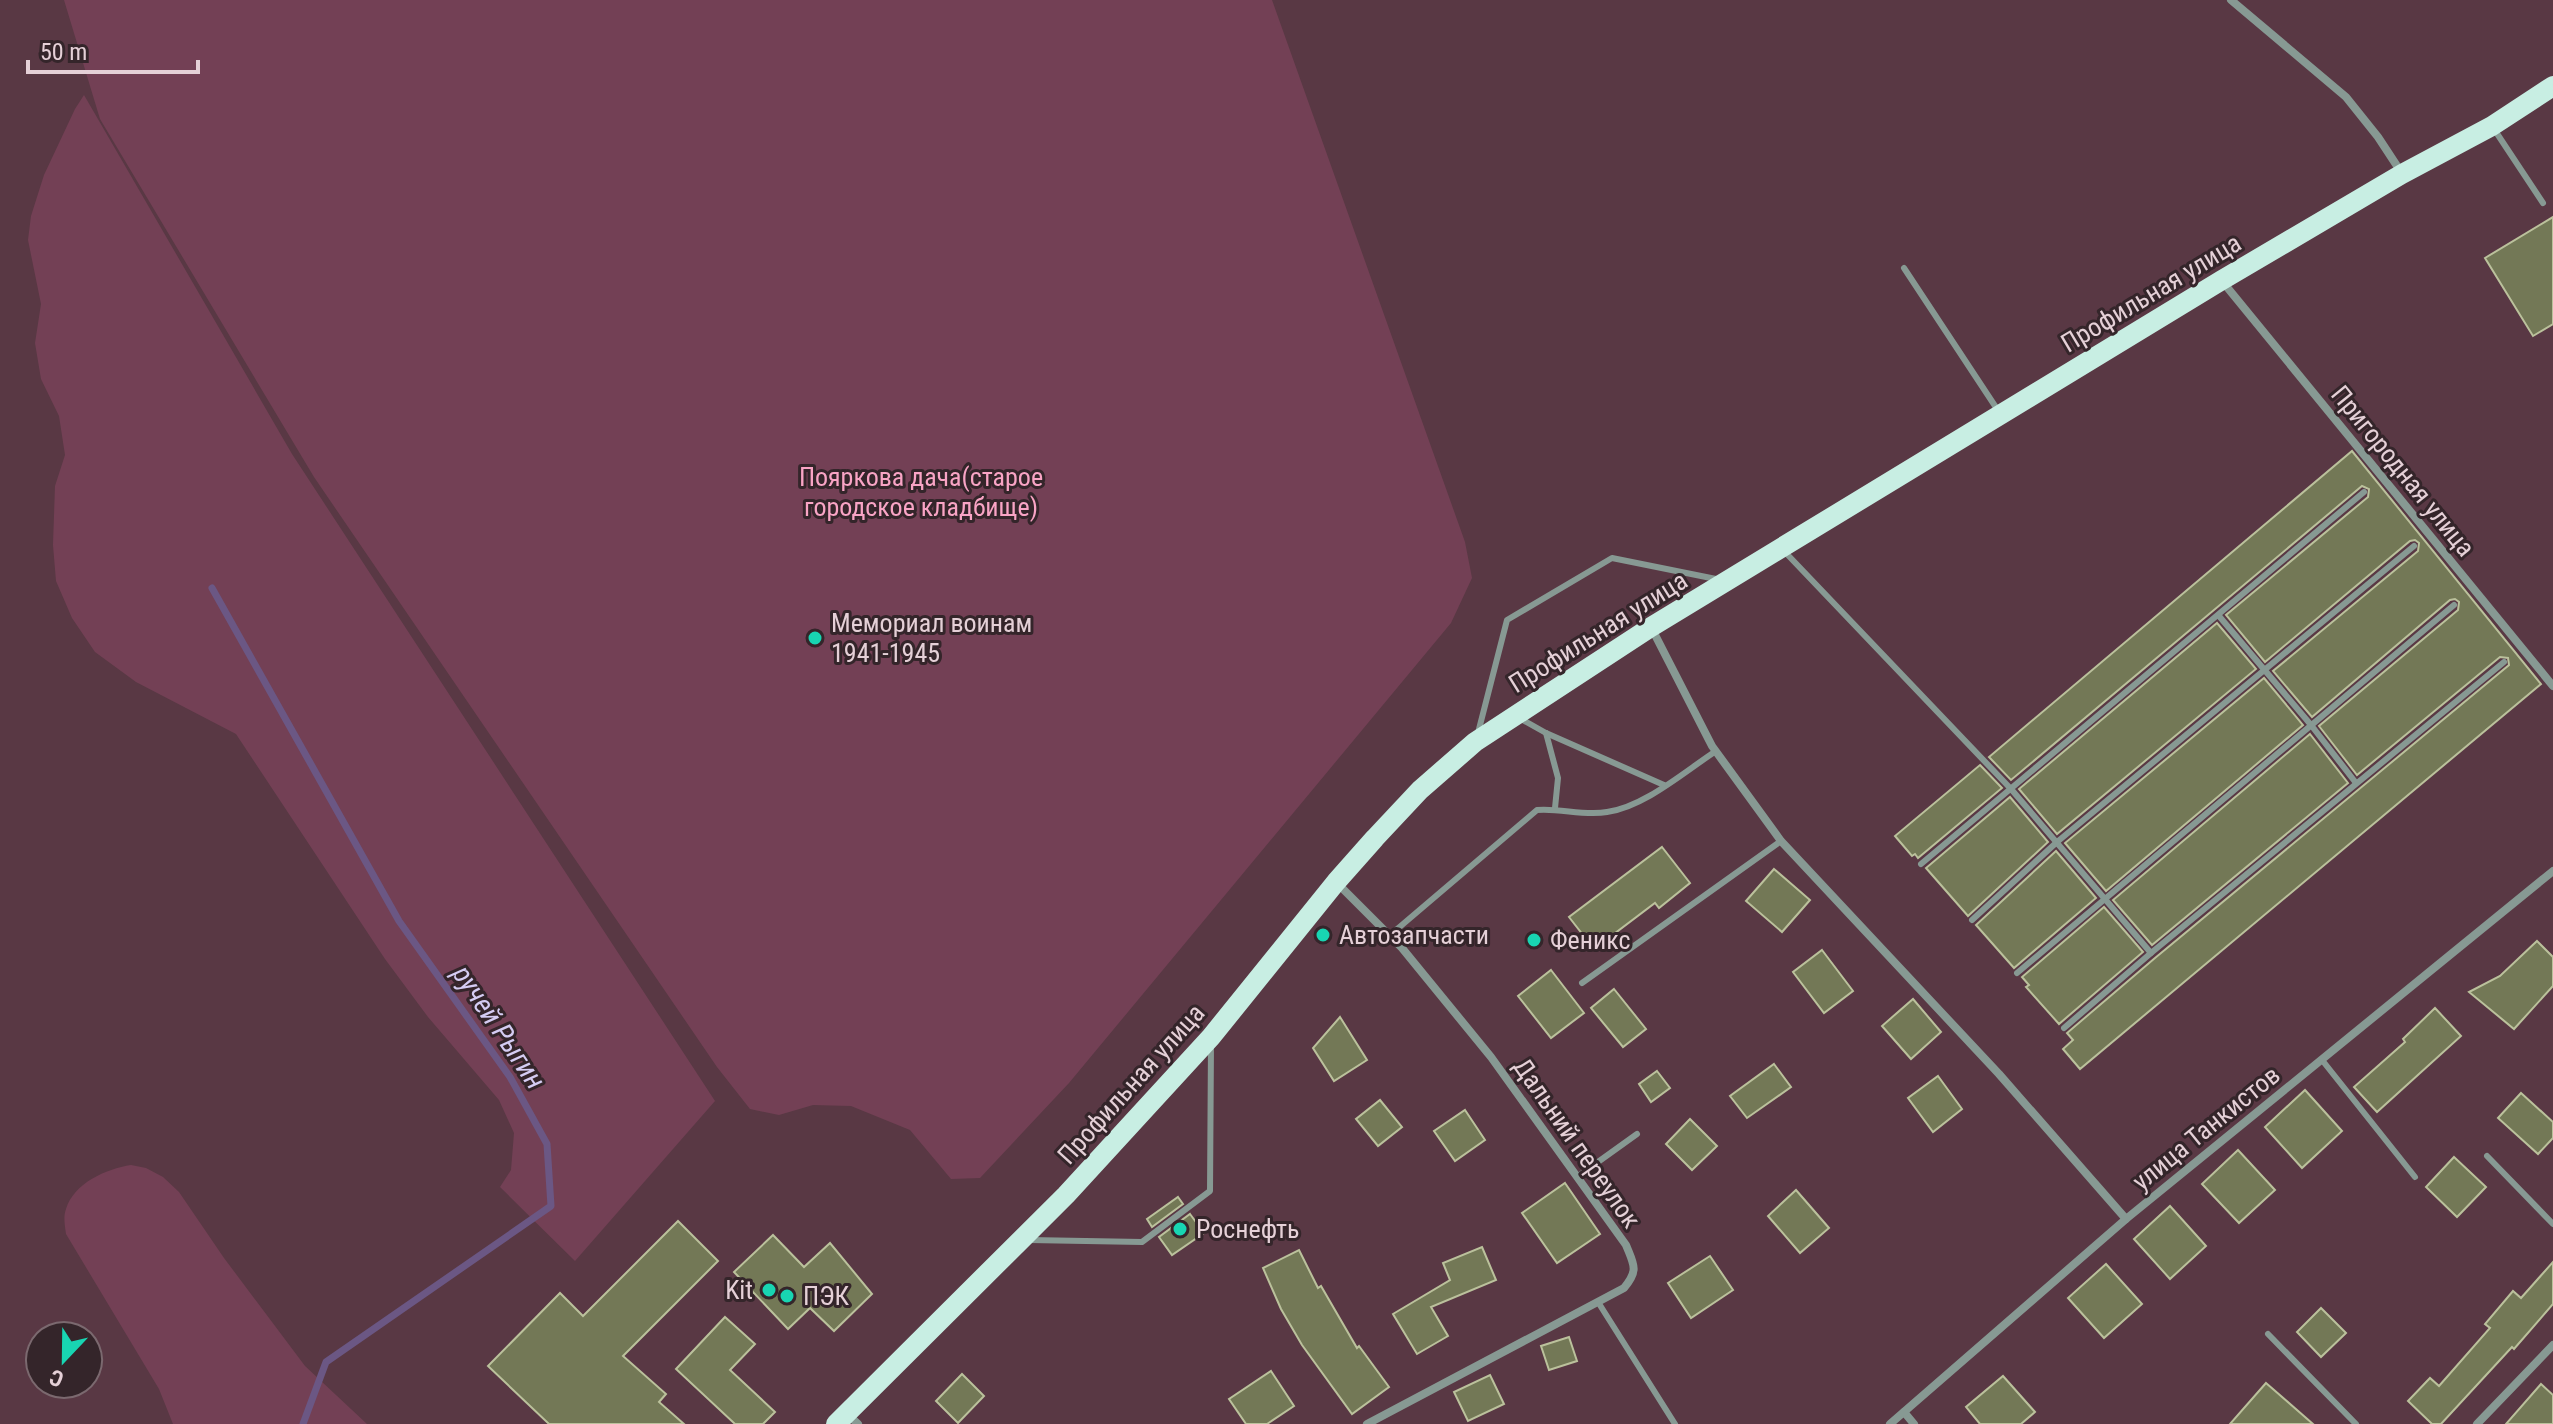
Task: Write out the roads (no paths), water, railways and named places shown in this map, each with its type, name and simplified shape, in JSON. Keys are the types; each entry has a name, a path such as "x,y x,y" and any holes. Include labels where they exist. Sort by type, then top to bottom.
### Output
{"main road":[{"name":"Профильная улица","path":"846,1420 1066,1195 1211,1037 1336,882 1420,790 1475,742 1651,627 2222,280 2402,174 2492,126 2553,86"}],"street":[{"path":"2231,0 2346,97 2402,174"},
{"name":"Пригородная улица","path":"2222,280 2553,686"},
{"path":"1651,627 1716,751 1781,841 1999,1074 2126,1219"},
{"name":"улица Танкистов","path":"1890,1424 2126,1219 2553,871"},
{"name":"Дальний переулок","path":"1336,882 1421,969 1491,1057 1626,1245 1634,1266 1634,1276 1624,1288 1367,1424"},
{"path":"2477,1424 2553,1345"},
{"path":"1904,1412 1914,1424"}],"lane":[{"path":"2492,126 2543,203"},
{"path":"1904,268 2001,415"},
{"path":"1921,864 2364,492"},
{"path":"1972,920 2057,842 2414,546"},
{"path":"1782,549 2011,789 2151,953"},
{"path":"1475,742 1507,620 1612,558 1728,581"},
{"path":"2017,973 2454,605"},
{"path":"2219,616 2356,783"},
{"path":"2064,1028 2504,662"},
{"path":"1514,715 1546,733 1664,785"},
{"path":"1546,733 1558,778 1555,808"},
{"path":"1389,936 1537,810 1555,808 1604,813 1630,807 1716,751"},
{"path":"1582,983 1781,841"},
{"path":"1022,1239 1142,1242 1210,1191 1211,1037"},
{"path":"2322,1060 2415,1177"},
{"path":"1577,1177 1637,1134"},
{"path":"2487,1156 2553,1224"},
{"path":"1598,1302 1675,1424"},
{"path":"2268,1334 2356,1424"}],"waterway":[{"name":"ручей Рыгин","path":"212,588 399,921 510,1077 547,1144 551,1206 326,1362 303,1424"}],"place":[{"name":"Мемориал воинам 1941-1945","path":"815,638"},
{"name":"Автозапчасти","path":"1323,935"},
{"name":"Феникс","path":"1534,940"},
{"name":"Роснефть","path":"1180,1229"},
{"name":"Kit","path":"769,1290"},
{"name":"ПЭК","path":"787,1296"}],"park label":[{"name":"Пояркова дача(старое городское кладбище)","path":"921,492"}]}
